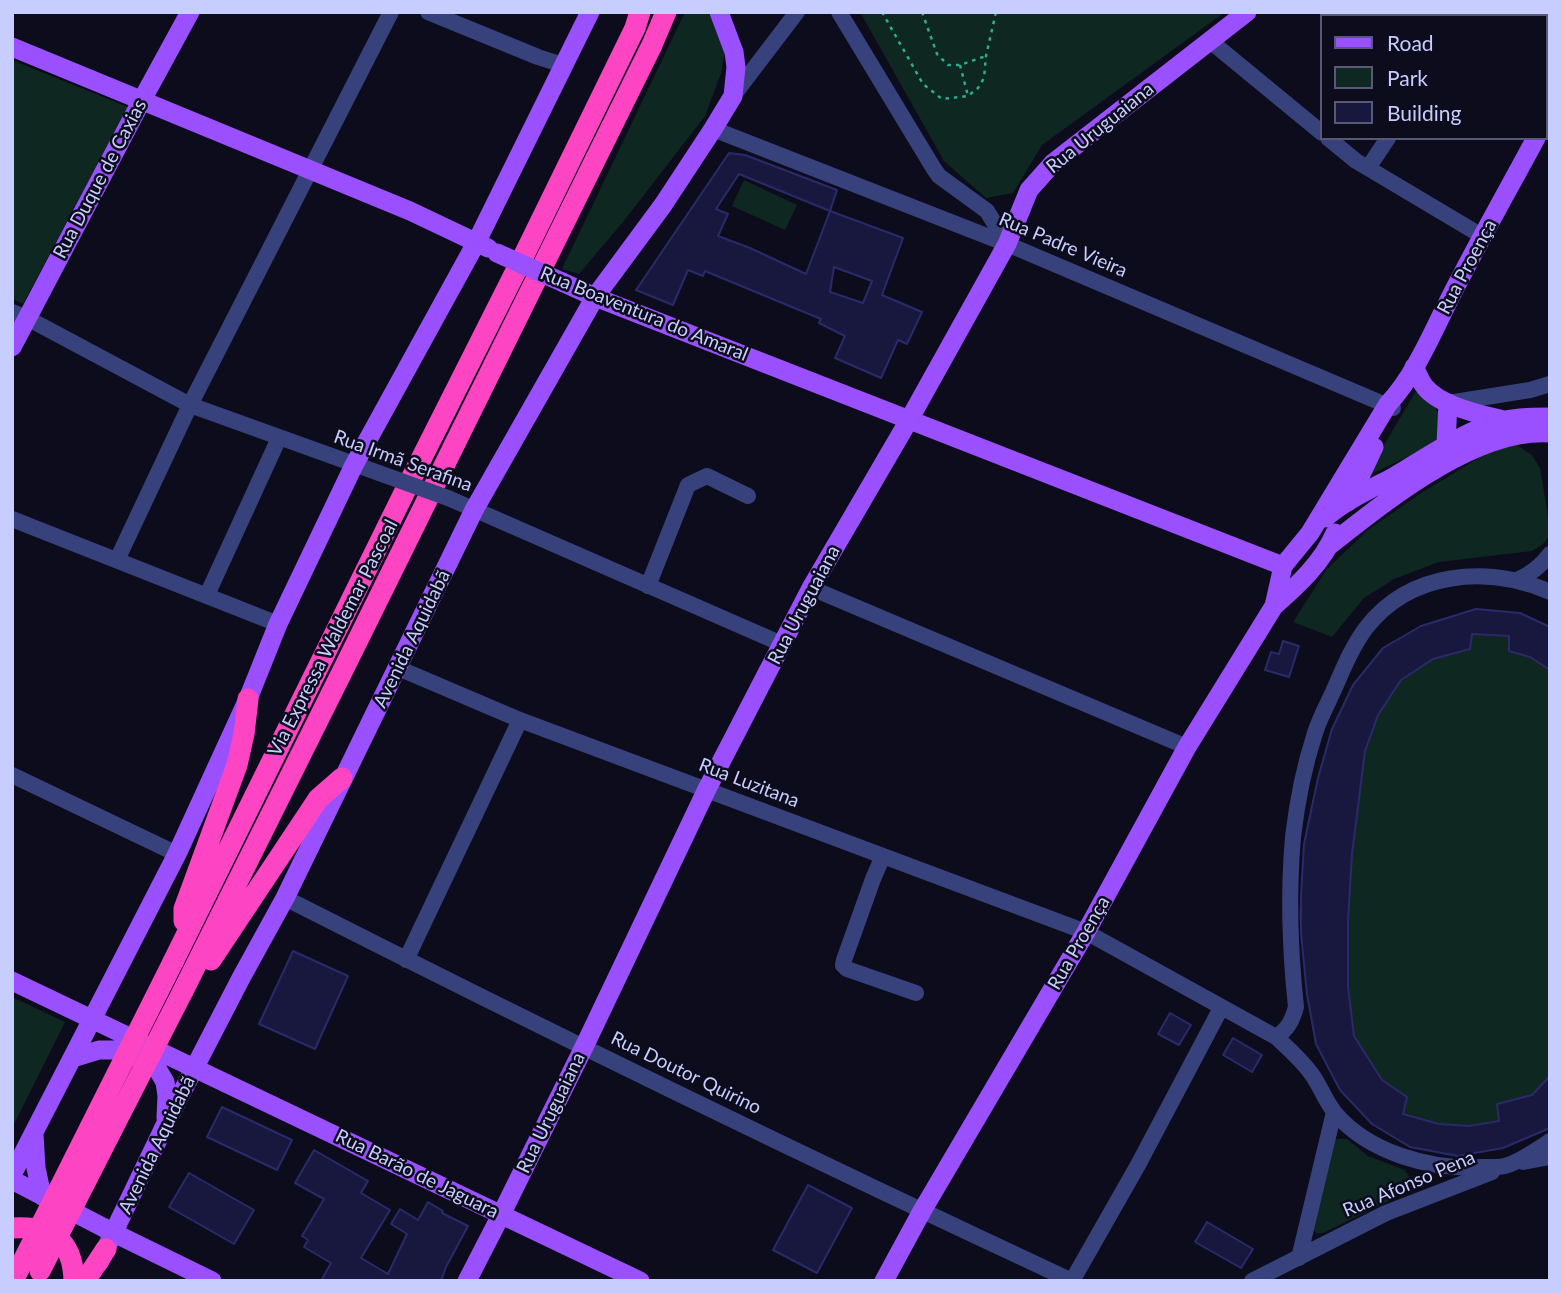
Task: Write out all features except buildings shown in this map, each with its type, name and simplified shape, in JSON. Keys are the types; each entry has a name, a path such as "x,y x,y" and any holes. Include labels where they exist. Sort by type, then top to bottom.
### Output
{"highway":[{"name":"Via Expressa Waldemar Pascoal","path":"28,1274 184,939 527,249 640,12"},
{"name":"Via Expressa Waldemar Pascoal","path":"28,1274 186,985 666,12"},
{"path":"184,939 184,909 237,765 248,699"},
{"path":"186,985 209,963 318,799 342,778"},
{"path":"12,1228 31,1227 47,1231 59,1239 69,1252 74,1266 74,1281"},
{"path":"88,1281 110,1241"}],"main road":[{"name":"Rua Duque de Caxias","path":"12,347 20,315 190,12"},
{"path":"12,1175 177,854 248,699 278,624 354,466 476,243 590,12"},
{"name":"Avenida Aquidabã","path":"110,1241 194,1068 285,898 474,510 595,298 663,205 733,96 736,67 734,52 719,12"},
{"name":"Rua Uruguaiana","path":"467,1281 584,1047 707,789 811,588 1007,244 1029,191 1053,163 1247,12"},
{"name":"Rua Boaventura do Amaral","path":"12,47 410,211 595,298 1283,566"},
{"name":"Rua Proença","path":"1310,533 1414,367 1535,140"},
{"path":"1414,367 1426,389 1434,396 1465,410 1503,420"},
{"name":"Rua Proença","path":"884,1281 922,1211 1086,932 1187,747 1274,606 1298,585 1330,545 1392,402"},
{"path":"1446,444 1448,402"},
{"path":"1349,500 1446,444 1483,427 1503,420 1550,417"},
{"path":"1330,545 1419,479 1452,460 1502,438 1550,433"},
{"name":"Rua Proença","path":"1274,606 1283,566 1310,533 1336,508 1349,500"},
{"name":"Rua Barão de Jaguara","path":"12,981 640,1281"},
{"path":"73,1058 99,1049 122,1050 158,1070 165,1082 166,1123"},
{"path":"34,1133 36,1168 42,1196"},
{"path":"12,1180 42,1196 110,1241 212,1281"}],"street":[{"path":"117,560 190,405 391,12"},
{"path":"428,12 563,65"},
{"path":"733,96 797,12"},
{"path":"839,12 939,176 987,211 1007,244"},
{"path":"1209,40 1320,131"},
{"name":"Rua Padre Vieira","path":"713,129 1007,244 1392,402"},
{"path":"1330,140 1356,161 1482,236"},
{"path":"1368,168 1387,140"},
{"name":"Rua Irmã Serafina","path":"20,315 190,405 448,498 782,644"},
{"path":"1448,402 1530,390 1550,384"},
{"path":"206,595 279,438"},
{"path":"648,586 688,485 707,475 748,496"},
{"path":"12,519 278,624"},
{"path":"1517,580 1541,566 1550,554"},
{"path":"1276,1037 1293,1021 1296,1007 1289,908 1293,837 1301,782 1316,731 1350,654 1364,630 1382,610 1412,590 1442,579 1476,576 1517,580 1550,592"},
{"path":"811,588 1187,747"},
{"name":"Rua Luzitana","path":"398,668 520,720 1086,932 1276,1037 1313,1075 1334,1111 1349,1126 1376,1144 1415,1161 1450,1167 1507,1166"},
{"path":"406,960 520,720"},
{"path":"12,775 177,854"},
{"path":"883,856 856,925 844,965 916,993"},
{"name":"Rua Doutor Quirino","path":"285,898 584,1047 1072,1281"},
{"path":"1072,1281 1138,1165 1221,1008"},
{"path":"1299,1258 1334,1111"},
{"path":"1507,1166 1550,1141"},
{"name":"Rua Afonso Pena","path":"1252,1281 1386,1213 1507,1166 1550,1157"}],"path":[{"path":"882,12 923,84 942,99 968,96 978,88 984,78 996,12"},
{"path":"922,12 937,54 948,65 960,65 986,56"},
{"path":"960,65 968,96"}],"green space":[{"path":"685,12 715,12 725,50 721,73 705,116 579,274 562,269"},
{"path":"860,12 1225,12 1042,145 1013,193 986,198 944,161"},
{"path":"12,60 128,107 23,304 12,299"},
{"path":"744,180 797,205 785,230 732,206"},
{"path":"1416,391 1435,407 1443,422 1438,439 1426,448 1365,477"},
{"path":"1517,445 1532,455 1540,468 1550,528 1549,536 1542,545 1532,551 1439,562 1394,579 1364,598 1332,637 1293,622 1327,569 1368,530 1421,493 1489,452"},
{"path":"1476,609 1520,613 1550,627 1550,1128 1503,1148 1457,1157 1410,1147 1372,1124 1340,1090 1316,1044 1307,994 1299,915 1304,844 1318,778 1332,729 1353,685 1383,648 1421,626"},
{"path":"12,997 65,1022 12,1128"},
{"path":"1337,1139 1347,1139 1368,1156 1405,1170 1410,1178 1407,1189 1395,1198 1323,1233 1316,1233 1311,1226 1329,1145"}]}
